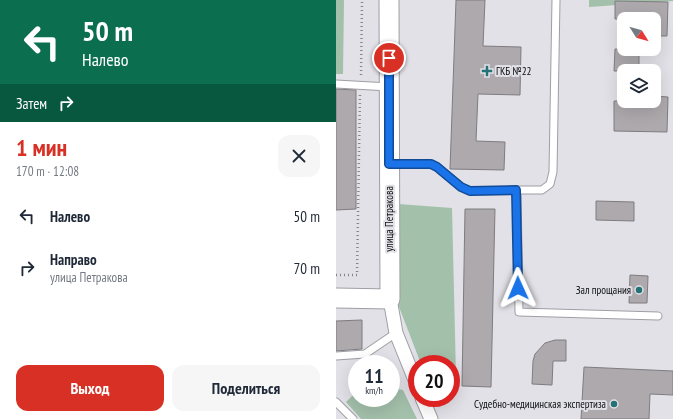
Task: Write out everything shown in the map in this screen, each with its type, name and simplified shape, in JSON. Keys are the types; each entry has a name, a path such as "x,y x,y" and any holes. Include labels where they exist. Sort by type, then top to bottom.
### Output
{"street":[{"name":"улица Петракова","path":"389,0 390,299 396,333 408,363"},
{"path":"336,298 390,299"},
{"path":"426,407 431,419"}],"lane":[{"path":"389,164 431,164 437,167 461,187 470,191 542,190 550,184 553,172 556,0"},
{"path":"336,84 389,87"},
{"path":"516,190 519,312 658,316"},
{"path":"336,356 365,354 396,333"},
{"path":"336,402 353,419"}],"path":[{"path":"336,275 357,275 362,0"}],"green space":[{"path":"336,0 344,0 343,74 336,74"},
{"path":"589,0 673,0 673,1 589,7"},
{"path":"398,204 452,208 456,355 418,355 396,299"},
{"path":"400,390 403,390 408,400 408,407 411,407 417,419 361,419 350,407 400,407"}],"building":[{"name":"ГКБ №22","path":"456,0 485,0 483,46 521,47 520,95 478,94 476,141 505,142 504,170 450,169"},
{"path":"615,1 668,2 667,36 661,36 661,12 617,12 617,19 615,19"},
{"path":"615,49 617,49 617,56 639,56 639,64 617,64 617,71 614,71"},
{"path":"336,89 356,90 356,209 336,210"},
{"path":"661,96 668,97 667,132 614,131 614,101 617,101 617,108 661,108"},
{"path":"596,201 634,202 634,221 596,220"},
{"path":"465,209 495,209 491,387 462,386"},
{"path":"630,275 648,276 647,303 629,303"},
{"path":"362,320 362,349 336,351 336,321"},
{"path":"555,340 566,340 566,361 553,361 552,385 532,384 533,361 535,354 545,343"},
{"path":"584,367 673,371 673,395 650,394 649,419 581,419"}],"place":[{"name":"ГКБ №22","path":"487,71"},
{"name":"Зал прощания","path":"639,290"},
{"name":"Судебно-медицинская экспертиза","path":"614,404"}],"route":[{"path":"389,58 389,164 431,164 437,167 461,187 470,191 516,190 518,288"}]}
